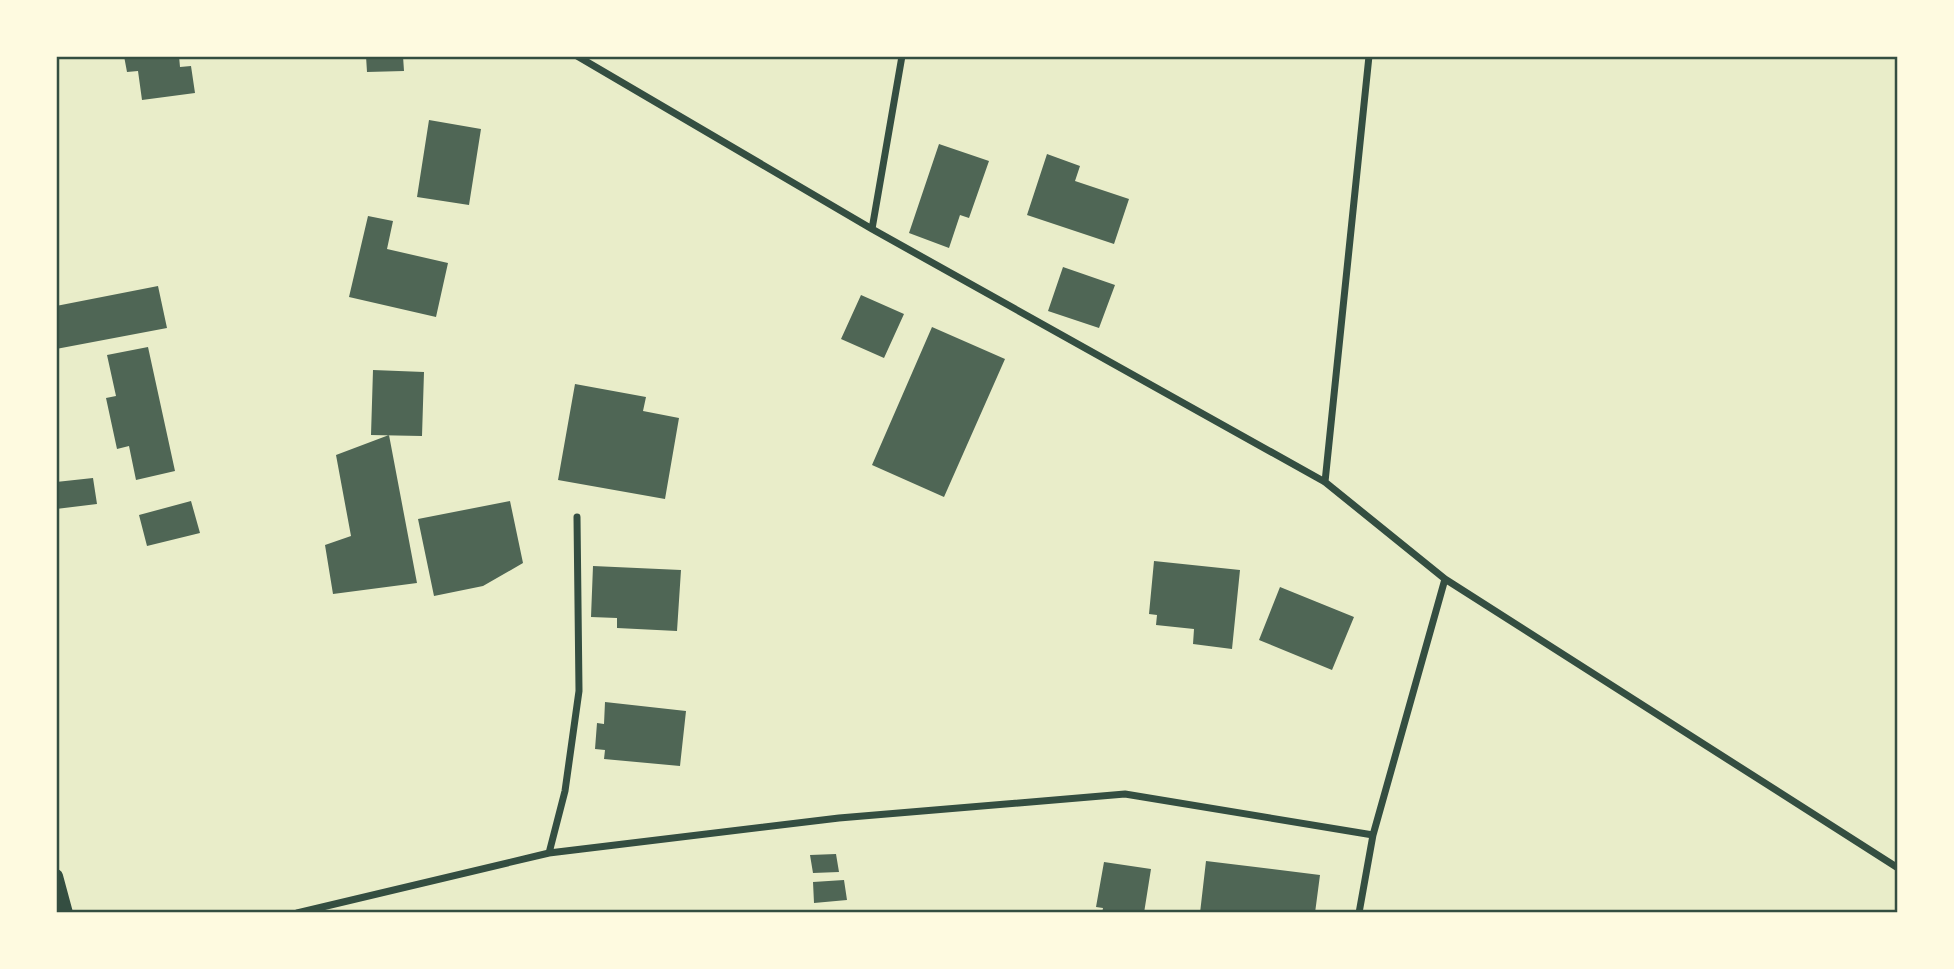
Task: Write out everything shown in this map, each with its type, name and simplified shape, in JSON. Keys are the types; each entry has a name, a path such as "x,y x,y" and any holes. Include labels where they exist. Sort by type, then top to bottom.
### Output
{"main road":[{"path":"56,876 65,913"}],"street":[{"path":"577,56 872,229 1325,482 1445,579 1898,868"},
{"path":"872,229 902,56"},
{"path":"1325,482 1369,56"},
{"path":"549,853 565,791 579,691 577,517"},
{"path":"1359,913 1373,835 1445,579"},
{"path":"297,913 549,853 839,818 1125,794 1373,835"}],"building":[{"path":"124,56 179,56 180,67 191,66 195,93 142,100 138,71 127,72"},
{"path":"366,56 403,56 404,71 367,72"},
{"path":"429,120 481,129 469,205 417,197"},
{"path":"939,144 989,161 969,218 960,215 949,248 909,233"},
{"path":"1047,154 1080,166 1075,181 1129,199 1114,244 1027,215"},
{"path":"368,216 393,221 387,249 448,263 436,317 349,297"},
{"path":"1063,267 1115,285 1099,328 1048,311"},
{"path":"158,286 167,328 56,349 56,306"},
{"path":"861,295 904,314 884,358 841,339"},
{"path":"932,327 1005,359 944,497 872,465"},
{"path":"148,347 175,471 136,480 129,446 117,449 106,398 116,396 107,355"},
{"path":"373,370 424,372 422,436 371,435"},
{"path":"575,384 646,397 643,411 679,418 665,499 558,480"},
{"path":"389,435 417,583 333,594 325,545 351,536 336,455"},
{"path":"93,478 97,504 56,509 56,482"},
{"path":"191,501 200,533 147,546 139,515"},
{"path":"510,501 523,563 483,586 434,596 418,519"},
{"path":"1154,561 1240,570 1232,649 1193,644 1194,629 1156,625 1157,615 1149,614"},
{"path":"593,566 681,570 677,631 617,628 617,618 591,617"},
{"path":"1280,587 1354,617 1332,670 1259,640"},
{"path":"605,702 686,711 680,766 604,759 605,750 595,749 597,723 604,724"},
{"path":"836,854 839,872 813,873 810,855"},
{"path":"1206,861 1320,875 1315,913 1200,913"},
{"path":"1104,862 1151,869 1144,913 1102,913 1103,908 1096,907"},
{"path":"844,880 847,900 814,903 813,882"}]}
